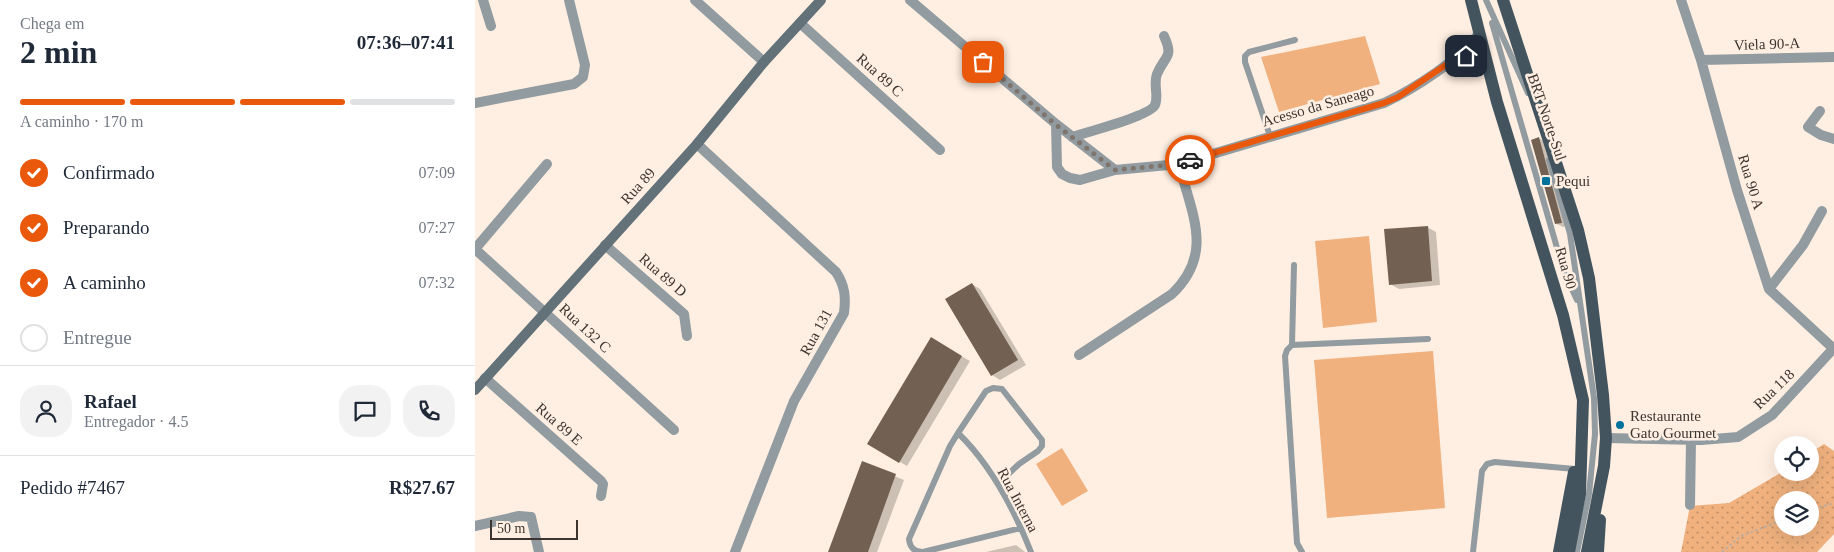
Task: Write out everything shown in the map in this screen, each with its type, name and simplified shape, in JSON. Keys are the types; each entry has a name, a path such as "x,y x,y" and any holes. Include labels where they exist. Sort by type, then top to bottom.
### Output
{"main road":[{"name":"Rua 90","path":"1471,0 1484,56 1563,315 1583,400 1580,443 1580,494 1569,552"},
{"name":"Rua 90","path":"1503,0 1578,230 1589,278 1603,395 1606,438 1604,466 1587,552"},
{"path":"1559,552 1580,443"},
{"path":"1597,552 1604,466"}],"street":[{"path":"483,0 491,26"},
{"path":"475,103 574,84 583,77 585,65 569,0"},
{"path":"695,0 764,62"},
{"name":"Rua 89","path":"475,390 697,144 764,62 821,0"},
{"path":"910,0 1055,124 1115,170"},
{"name":"Rua 90 A","path":"1681,0 1701,60 1737,190 1769,289 1834,348"},
{"name":"Rua 89 C","path":"800,23 940,150"},
{"name":"Acesso da Saneago","path":"1055,124 1057,167 1062,174 1070,178 1081,180 1115,170 1179,164 1384,103 1398,97 1456,58 1479,33"},
{"path":"1072,137 1134,118 1153,108 1156,102 1156,76 1169,56 1170,49 1164,36"},
{"name":"Acesso da Saneago","path":"1456,58 1479,54 1484,56"},
{"name":"Viela 90-A","path":"1701,60 1834,57"},
{"path":"1820,111 1808,127 1821,135 1834,139"},
{"name":"Rua 131","path":"697,144 835,272 843,284 846,298 844,313 794,401 735,552"},
{"path":"475,249 547,164"},
{"path":"1079,355 1172,294 1185,281 1196,260 1197,236 1179,164"},
{"path":"1769,289 1803,245 1822,211"},
{"name":"Rua 89 D","path":"605,245 683,314 687,336"},
{"name":"Rua 132 C","path":"475,249 674,430"},
{"name":"Rua 118","path":"1606,438 1691,440 1738,437 1772,415 1834,348"},
{"name":"Rua 89 E","path":"485,378 601,480 603,484 601,496"},
{"path":"1690,505 1691,440"},
{"path":"475,526 519,516 531,517 539,552"}],"lane":[{"name":"BRT Norte-Sul","path":"1486,0 1564,272 1579,306"},
{"name":"BRT Norte-Sul","path":"1486,0 1530,98 1570,234 1579,306 1594,398 1595,434 1589,494 1577,552"},
{"path":"1270,136 1245,62 1245,56 1249,52 1295,40"},
{"path":"1292,345 1294,265"},
{"path":"1302,552 1297,543 1285,356 1287,350 1292,345 1428,339"},
{"path":"998,484 1019,464 1038,451 1042,446 1042,440 1002,389 993,388 986,391 950,446 909,539 910,546 915,551 923,552 1021,528"},
{"name":"Rua Interna","path":"958,433 982,460 998,484 1031,552"},
{"path":"1473,552 1482,470 1487,464 1495,462 1575,469"}],"path":[{"path":"1819,507 1834,503"},
{"path":"1723,552 1741,536 1774,523"}],"shaded area":[{"path":"1365,36 1380,84 1279,112 1261,57"},
{"path":"1369,236 1377,322 1323,328 1315,241"},
{"path":"1433,351 1445,508 1327,518 1314,360"},
{"path":"1824,444 1834,451 1834,534 1817,552 1681,552 1690,506 1729,503 1774,477 1774,481 1819,481 1819,447"},
{"path":"1062,448 1088,491 1062,506 1036,464"}],"building":[{"path":"1539,137 1562,223 1555,224 1531,140"},
{"path":"1428,226 1432,281 1389,285 1384,229"},
{"path":"972,283 1018,360 991,376 945,299"},
{"path":"931,337 962,356 899,463 867,444"},
{"path":"862,461 896,474 868,552 828,552"}],"way so far":[{"path":"983,62 1055,124 1115,170 1179,164 1190,160"}],"place":[{"name":"Pequi","path":"1546,181"},
{"name":"Restaurante Gato Gourmet","path":"1620,425"}],"route":[{"path":"1190,160 1384,103 1398,97 1456,58 1466,56"}]}
